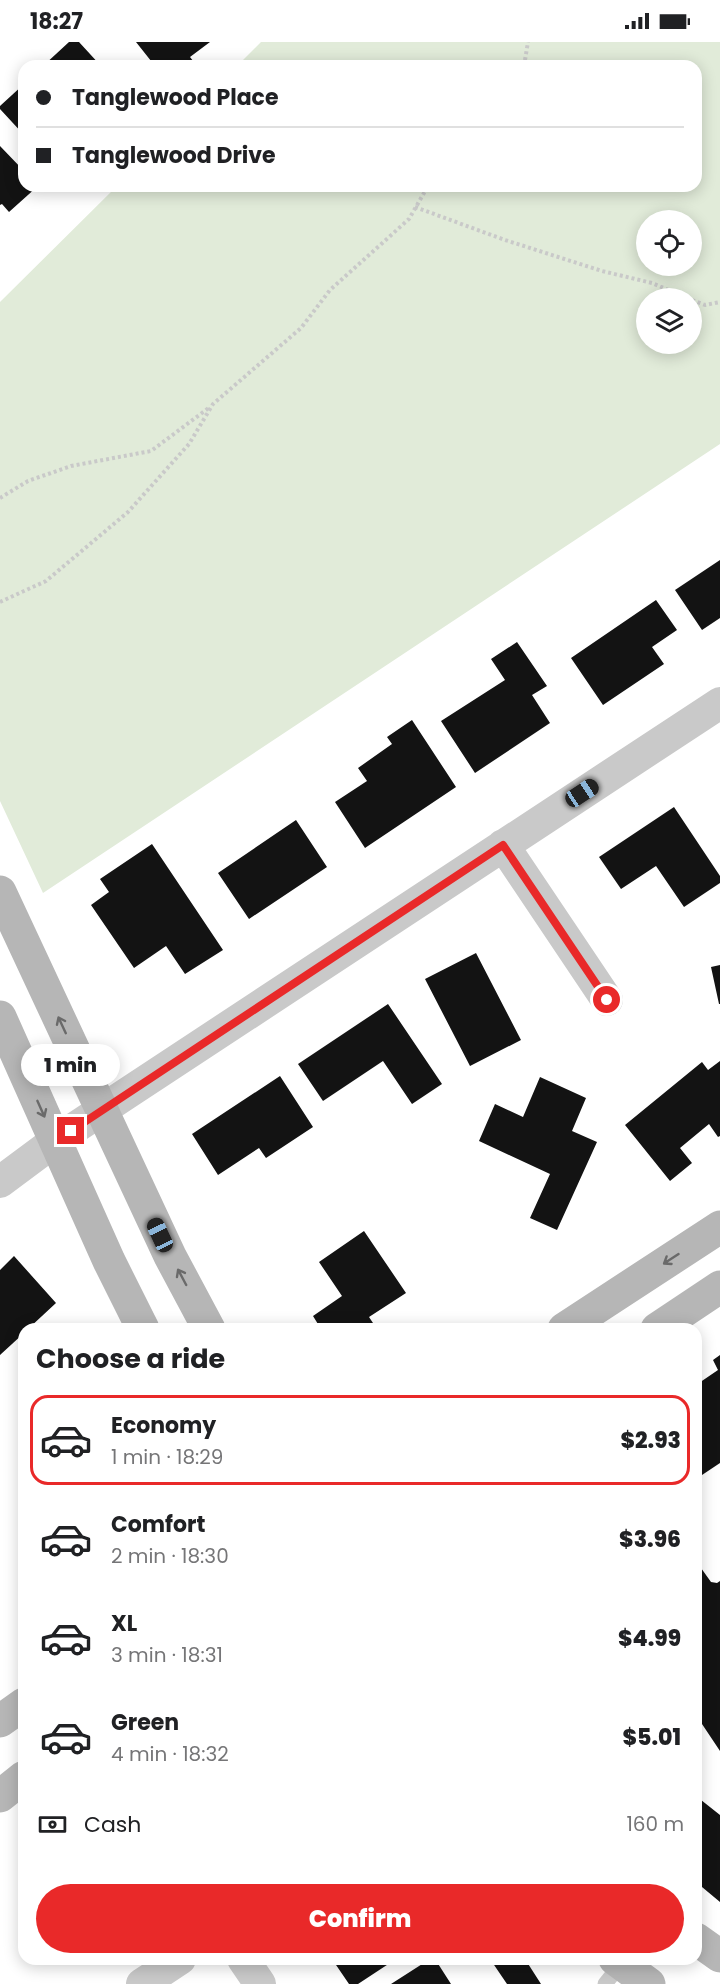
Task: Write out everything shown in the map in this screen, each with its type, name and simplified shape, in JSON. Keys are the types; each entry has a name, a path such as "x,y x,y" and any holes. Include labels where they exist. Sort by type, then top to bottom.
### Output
{"main road":[{"path":"0,892 170,1256 206,1323"},
{"path":"0,1017 109,1261 140,1323"},
{"path":"573,1323 719,1229"},
{"path":"666,1323 720,1287"},
{"path":"0,1720 18,1708"},
{"path":"0,1796 18,1782"},
{"path":"702,1944 720,1956"},
{"path":"613,1969 649,1984"}],"street":[{"path":"0,1182 55,1141 720,703"},
{"path":"503,845 607,1000"},
{"path":"142,1984 171,1965"},
{"path":"247,1965 260,1984"}],"path":[{"path":"525,60 528,42"},
{"path":"0,498 28,481 71,465 151,451 213,404 301,328 330,290 409,219 424,192"},
{"path":"415,207 505,240 664,288"},
{"path":"702,304 720,302"},
{"path":"0,602 46,581 128,512 189,444 213,404"}],"green space":[{"path":"261,42 720,42 720,444 43,893 0,801 0,302 111,192 702,192 702,60 243,60"}],"building":[{"path":"69,42 79,42 96,60 50,60"},
{"path":"136,42 210,42 190,57 192,60 150,60"},
{"path":"18,90 18,128 0,109 0,106"},
{"path":"0,146 18,165 18,192 31,192 9,212 2,204 0,205"},
{"path":"720,560 720,618 702,630 675,590"},
{"path":"656,600 677,630 652,647 664,664 603,705 571,658"},
{"path":"517,642 547,686 532,695 550,723 475,773 441,721 505,680 491,659"},
{"path":"412,720 456,787 365,848 335,802 367,781 358,768 392,744 387,737"},
{"path":"674,807 720,876 720,883 684,907 656,866 621,889 599,857"},
{"path":"296,820 327,867 249,919 218,873"},
{"path":"152,844 223,950 185,974 166,946 134,968 91,905 109,892 100,879"},
{"path":"476,953 521,1040 470,1066 425,979"},
{"path":"720,965 720,1004 719,1004 711,967"},
{"path":"388,1004 442,1084 412,1104 383,1061 323,1101 298,1064"},
{"path":"720,1061 720,1136 718,1137 709,1124 680,1148 692,1163 670,1181 625,1125 702,1062 708,1070"},
{"path":"280,1076 313,1127 266,1158 259,1148 218,1175 192,1134"},
{"path":"540,1077 586,1098 572,1131 597,1142 557,1230 530,1218 550,1174 479,1141 495,1104 523,1117"},
{"path":"364,1231 406,1293 369,1317 373,1323 317,1323 313,1316 342,1296 319,1262"},
{"path":"14,1256 56,1303 34,1323 18,1323 18,1338 0,1355 0,1270"},
{"path":"720,1355 720,1463 702,1475 702,1381 718,1370 713,1360"},
{"path":"702,1569 711,1582 720,1581 720,1751 702,1724"},
{"path":"702,1801 720,1815 720,1902 702,1887"},
{"path":"336,1965 387,1965 358,1984 349,1984"},
{"path":"421,1965 439,1965 451,1984 391,1984"},
{"path":"494,1965 529,1965 541,1984 507,1984"}],"route":[{"path":"71,1131 503,845 607,1000"}]}
